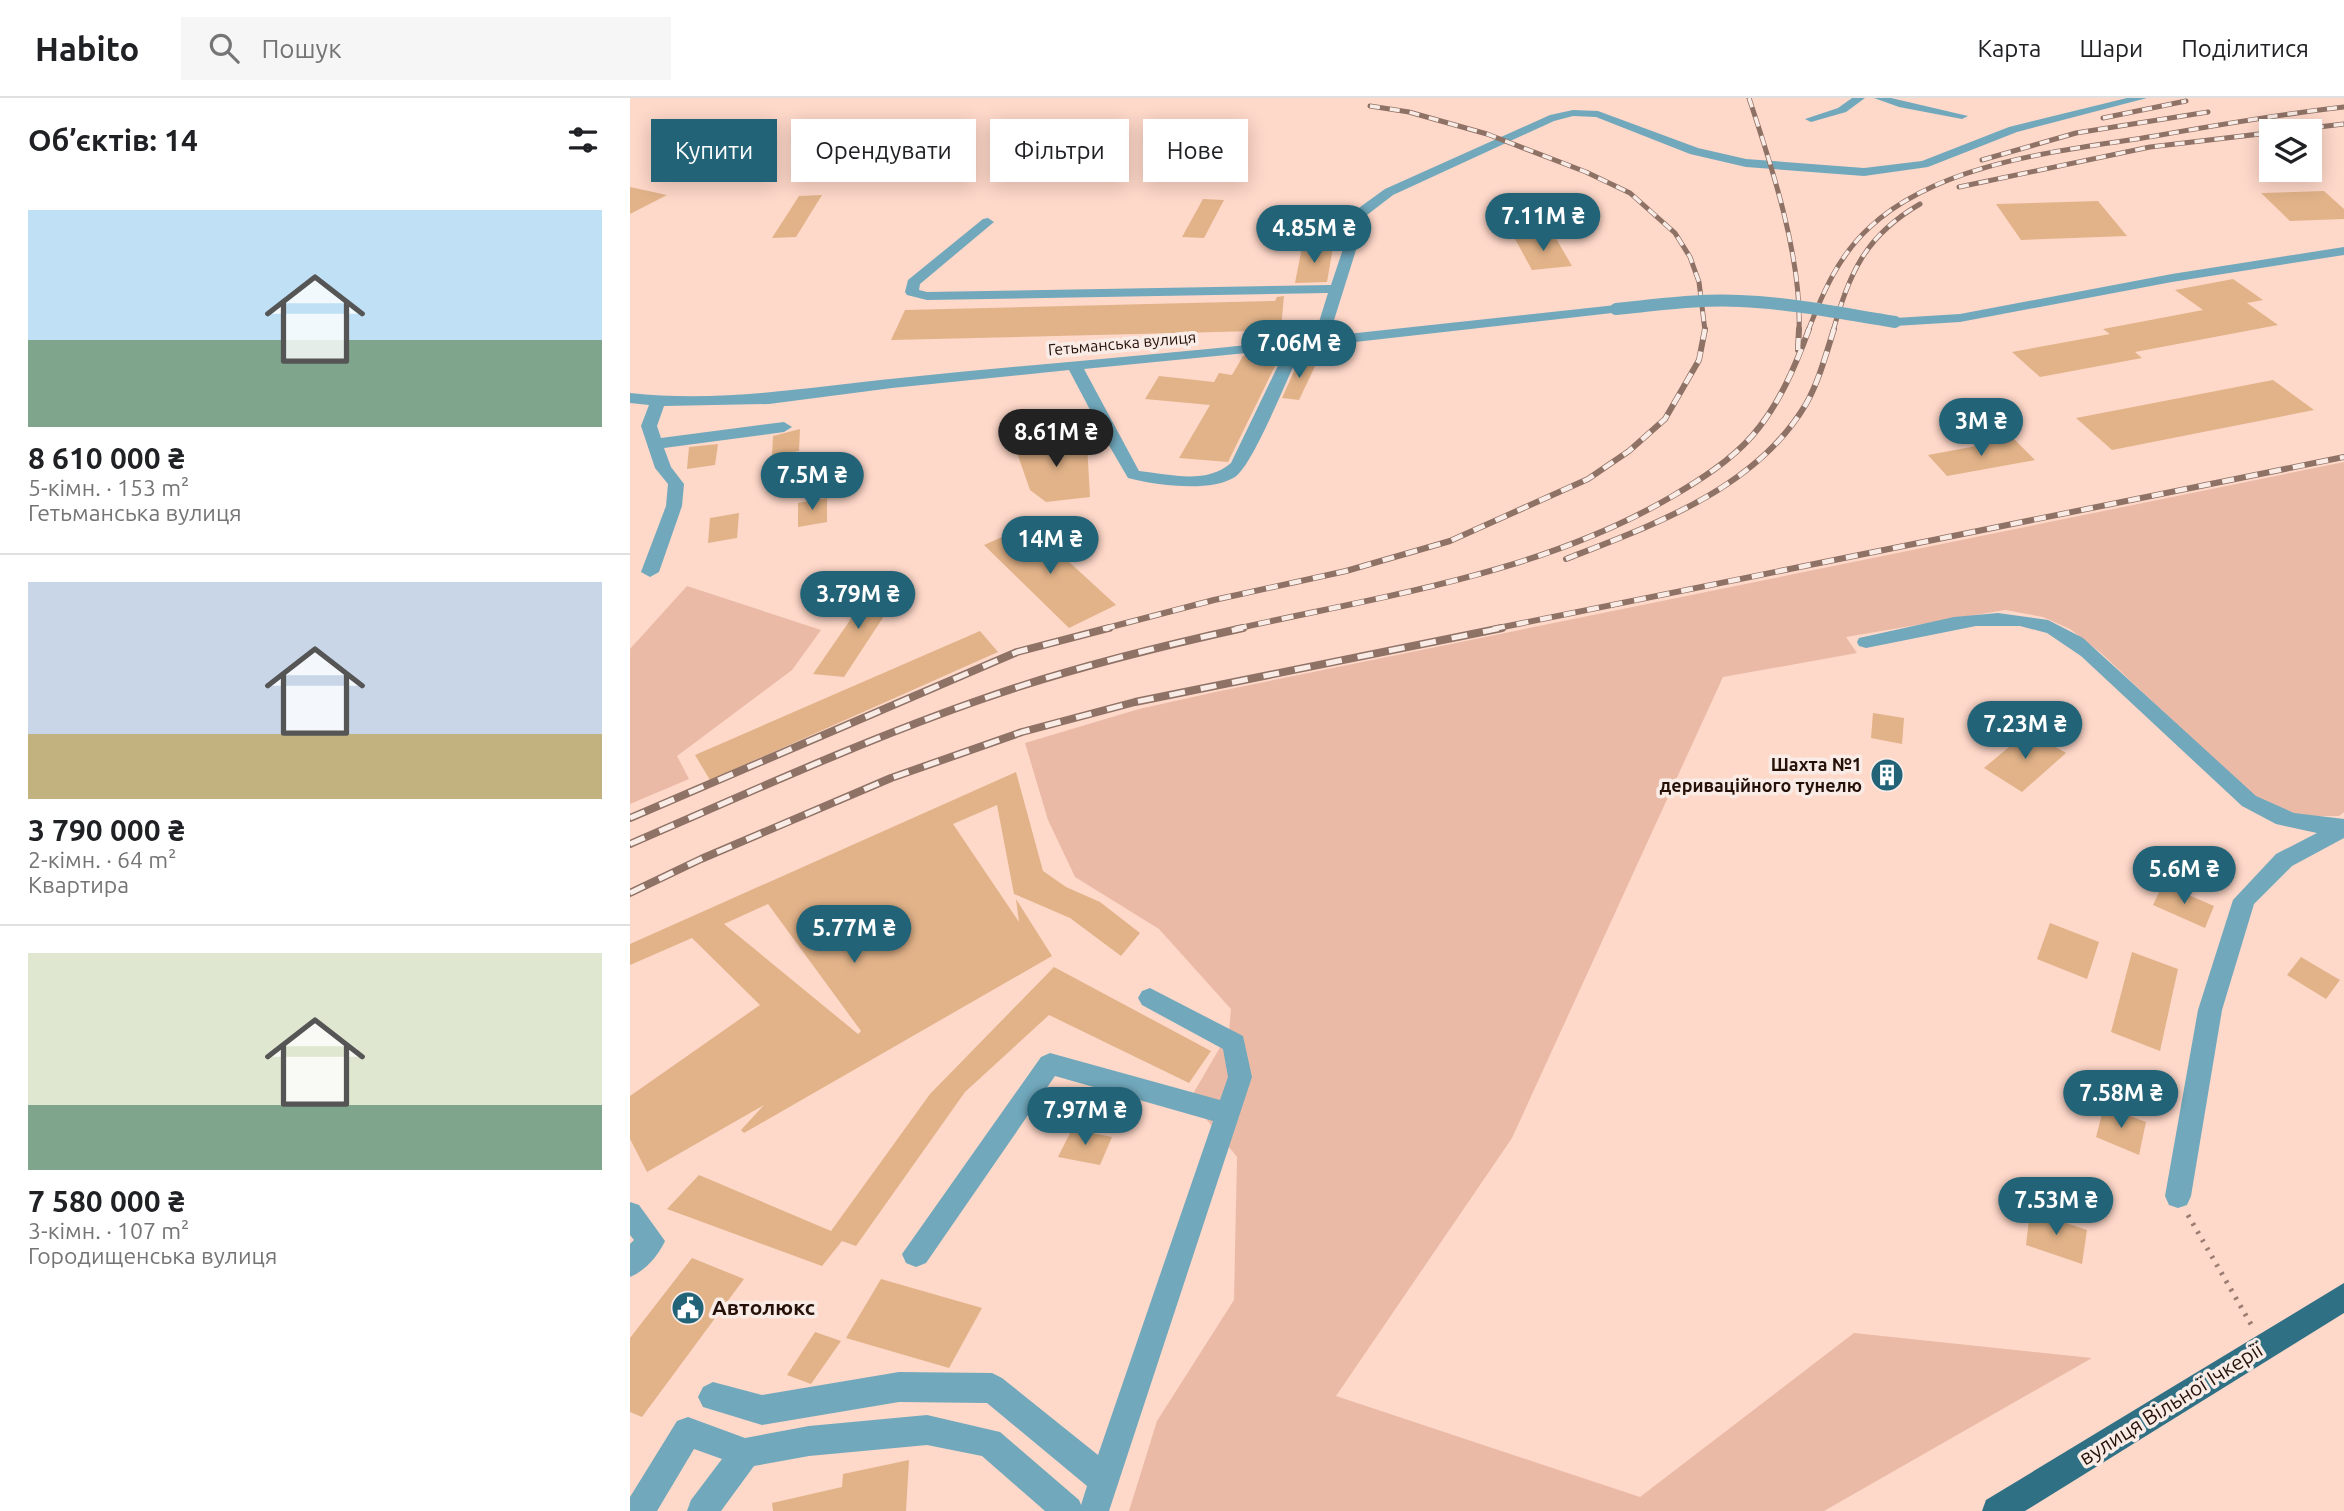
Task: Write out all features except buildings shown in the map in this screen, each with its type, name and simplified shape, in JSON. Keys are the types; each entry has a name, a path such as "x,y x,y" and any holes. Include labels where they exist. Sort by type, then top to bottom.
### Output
{"main road":[{"name":"вулиця Вільної Ічкерії","path":"1997,1511 2344,1297"}],"street":[{"path":"1811,119 1842,110 1860,98"},
{"path":"1880,98 1962,116"},
{"path":"1320,341 1361,213 1375,200 1488,146 1561,115 1598,114 1694,151 1746,163 1864,172 1924,164 2013,129 2141,98"},
{"path":"988,222 913,283 912,292 927,296 1337,289"},
{"name":"Гетьманська вулиця","path":"630,398 658,402 769,399 892,383 1296,344 1702,300 1783,304 1895,322 1959,318 2159,280 2344,251"},
{"path":"1074,365 1134,474 1206,480 1225,476 1238,464 1296,344"},
{"path":"650,572 674,506 676,484 663,468 649,426 658,402"},
{"path":"1059,434 1105,424"},
{"path":"655,443 784,427"},
{"path":"1866,642 1975,621 2011,620 2040,624 2065,634 2093,656 2249,801 2272,816 2344,827"},
{"path":"2178,1196 2210,1010 2244,900 2284,860 2344,827"},
{"path":"1094,1511 1240,1077 1234,1043 1150,998"},
{"path":"916,1254 1050,1064 1228,1114"},
{"path":"630,1214 651,1241 630,1264"},
{"path":"713,1397 762,1410 899,1387 992,1388 1104,1480"},
{"path":"639,1511 688,1432 744,1452 809,1441 927,1430 989,1443 1068,1511"},
{"path":"702,1511 744,1452"}],"path":[{"path":"2178,1196 2263,1346"}],"shaded area":[{"path":"2344,462 2344,812 2339,816 2299,816 2255,798 2101,653 2070,629 2043,617 2005,610 1846,637 1857,653 1723,677 1512,1138 1336,1396 1640,1497 1854,1333 2092,1358 1824,1511 1129,1511 1157,1421 1234,1300 1237,1157 1190,1099 1229,1032 1231,1009 1159,929 1075,877 1048,820 1025,743 1139,709 1220,691"},
{"path":"687,586 821,630 792,670 677,756 689,779 630,804 630,649"}],"railway":[{"path":"1749,98 1776,183 1791,243 1799,303 1799,329"},
{"path":"2103,118 2186,101"},
{"path":"1370,106 1409,112 1487,134 1586,172 1630,193 1675,233 1690,257 1699,282 1705,330"},
{"path":"1808,331 1833,275 1859,238 1899,205 1932,187 1967,173 2043,154 2344,107"},
{"path":"1982,160 2076,133 2208,112"},
{"path":"1959,187 2150,147 2344,124"},
{"path":"1833,331 1853,273 1862,257 1886,229 1920,204"},
{"path":"1798,350 1799,329"},
{"path":"1235,629 1403,593 1514,564 1620,523 1671,497 1724,462 1762,424 1785,385 1809,329"},
{"path":"1566,559 1700,501 1760,459 1785,434 1806,404 1834,329"},
{"path":"1103,629 1214,600 1346,571 1450,541 1588,479 1629,451 1665,419 1699,360 1705,330"},
{"path":"1493,629 2344,457"},
{"path":"630,818 1017,652 1109,628"},
{"path":"630,844 942,713 1114,659 1243,628"},
{"path":"630,893 701,859 891,778 1022,732 1135,702 1502,628"}],"place":[{"name":"Шахта №1 дериваційного тунелю","path":"1887,775"},
{"name":"Автолюкс","path":"688,1308"}]}
